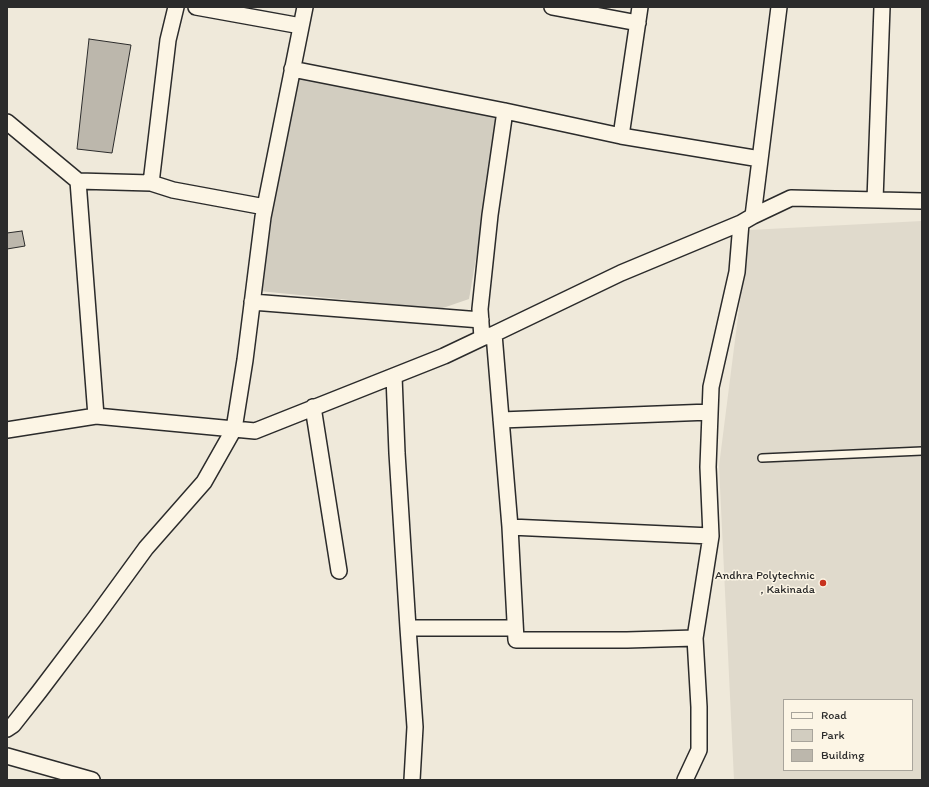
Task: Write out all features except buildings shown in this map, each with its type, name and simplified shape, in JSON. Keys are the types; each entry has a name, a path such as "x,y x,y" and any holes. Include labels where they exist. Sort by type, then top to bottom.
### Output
{"street":[{"path":"151,183 168,40 176,7"},
{"path":"196,7 301,26"},
{"path":"7,729 13,725 39,692 146,548 204,482 234,429 245,360 265,207 305,7"},
{"path":"552,7 638,23"},
{"path":"621,136 640,7"},
{"path":"685,780 699,750 699,708 695,638 711,536 708,467 711,387 760,160 779,7"},
{"path":"875,200 882,7"},
{"path":"292,69 505,111 621,136 760,160"},
{"path":"505,111 490,215 480,309 481,320 488,336 501,420 510,527 516,640 627,640 695,638"},
{"path":"7,122 78,181 151,183 174,190 265,207"},
{"path":"78,181 96,416"},
{"path":"7,430 96,416 255,431 444,356 621,273 747,220 791,198 922,201"},
{"path":"252,302 481,320"},
{"path":"394,376 397,453 415,727 412,780"},
{"path":"313,408 339,571"},
{"path":"501,420 710,412"},
{"path":"510,527 711,536"},
{"path":"408,628 515,628"},
{"path":"7,756 92,780"}],"lane":[{"path":"762,458 922,451"}],"shaded area":[{"name":"Andhra Polytechnic , Kakinada","path":"922,221 922,780 734,780 719,466 749,230"}],"green space":[{"path":"296,76 500,118 469,299 440,309 259,291"}],"place":[{"name":"Andhra Polytechnic , Kakinada","path":"823,583"}]}
